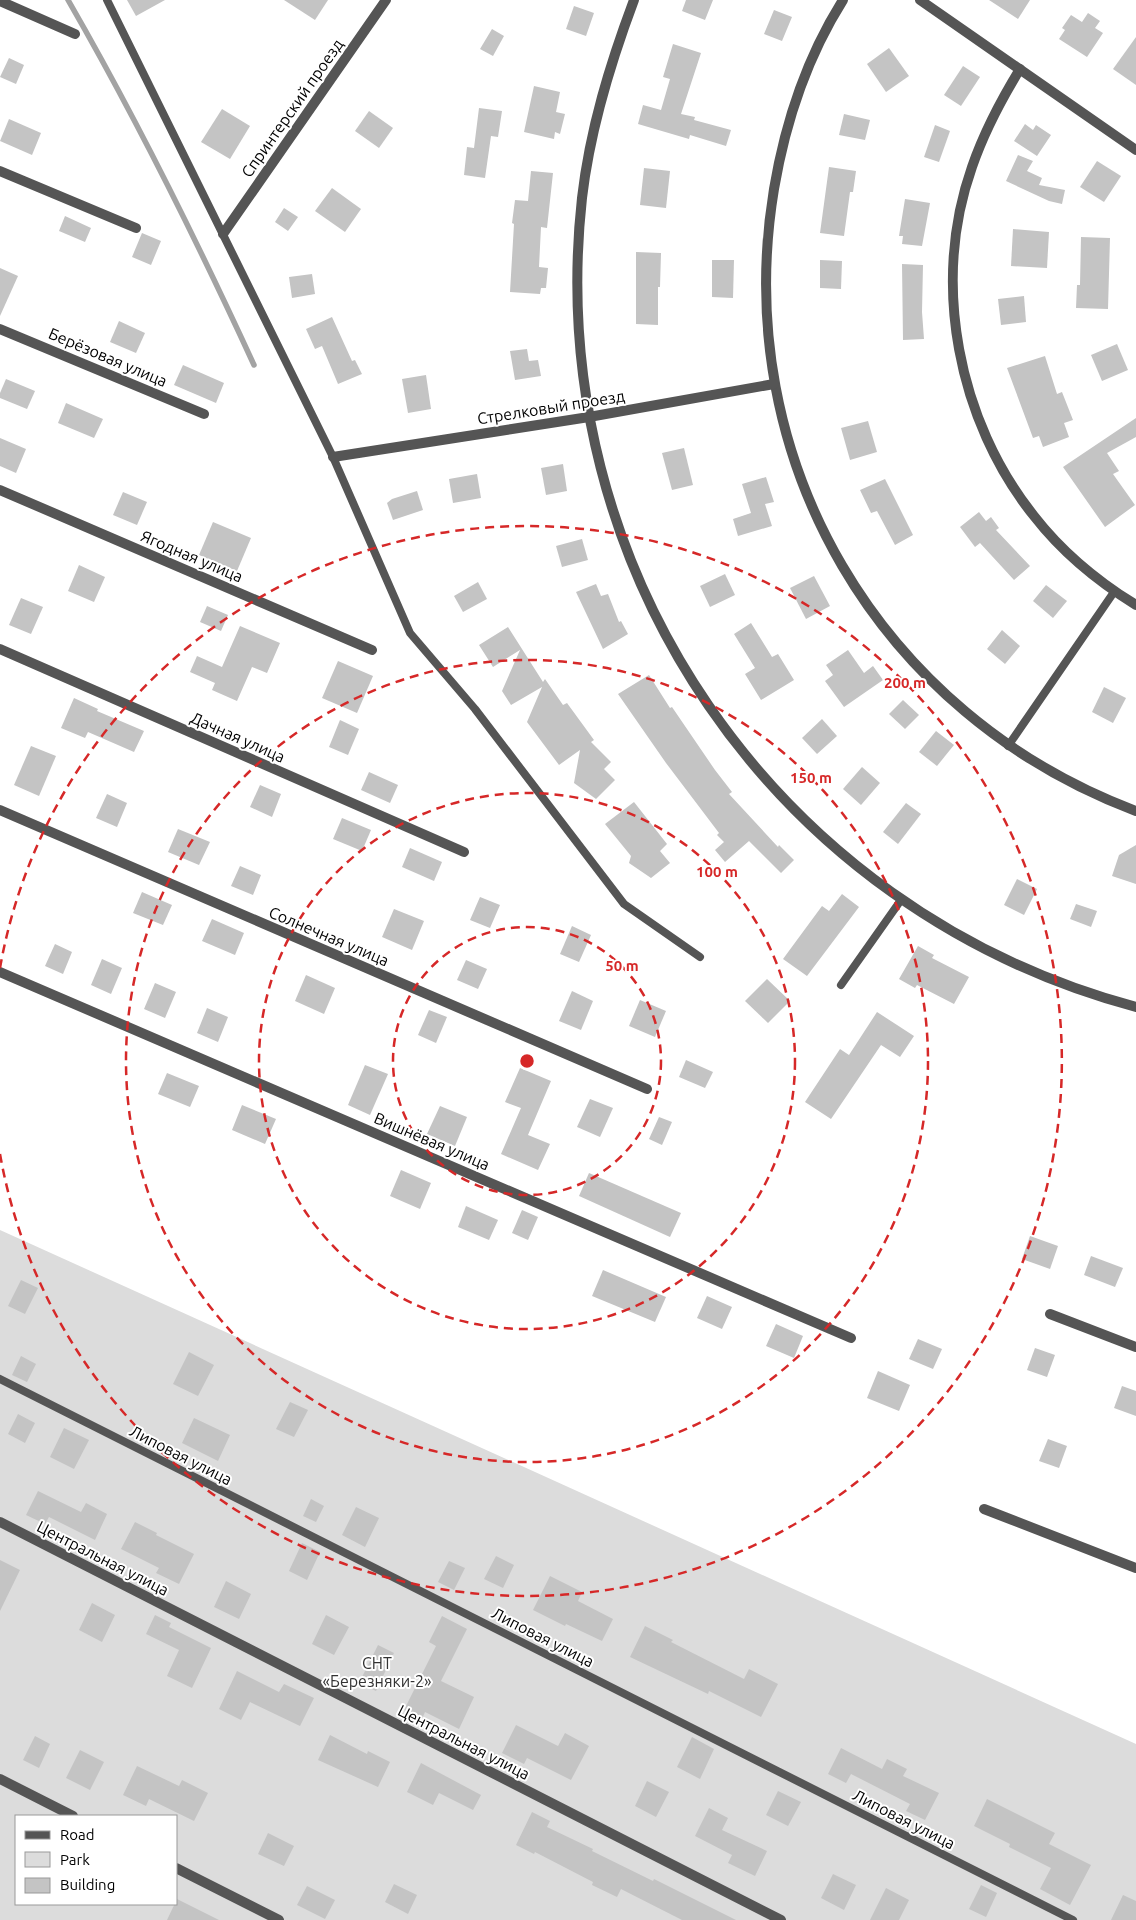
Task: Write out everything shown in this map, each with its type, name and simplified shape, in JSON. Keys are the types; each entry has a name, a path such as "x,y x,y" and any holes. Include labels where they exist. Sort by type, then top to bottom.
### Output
{"street":[{"name":"Спринтерский проезд","path":"223,234 386,0"},
{"path":"634,0 614,53 594,124 582,197 578,270 579,326 589,417 606,488 630,558 660,625 697,689 740,749 788,804 842,854 901,900 963,938 1029,971 1098,997 1136,1007"},
{"path":"842,0 812,59 792,111 778,164 769,219 765,274 767,329 774,384 786,437 804,490 827,540 855,588 887,633 923,674 964,712 1008,746 1054,775 1104,799 1136,811"},
{"path":"920,0 1136,150"},
{"path":"0,1 75,34"},
{"path":"1020,69 1000,101 984,134 971,168 962,204 955,240 953,277 954,314 959,350 967,386 979,421 994,454 1012,486 1058,544 1114,592 1136,605"},
{"path":"0,171 136,228"},
{"name":"Берёзовая улица","path":"0,329 204,414"},
{"name":"Стрелковый проезд","path":"333,457 589,417 774,384"},
{"name":"Ягодная улица","path":"0,490 372,650"},
{"name":"Дачная улица","path":"0,650 464,852"},
{"name":"Солнечная улица","path":"0,810 647,1089"},
{"name":"Вишнёвая улица","path":"0,972 851,1338"},
{"path":"1050,1314 1136,1347"},
{"path":"984,1510 1136,1568"},
{"name":"Центральная улица","path":"0,1522 781,1920"},
{"path":"0,1779 71,1815"},
{"path":"178,1869 279,1920"}],"lane":[{"path":"107,0 333,457 410,633 475,709 624,904 700,957"},
{"path":"1008,746 1114,592"},
{"path":"841,985 901,900"},
{"name":"Липовая улица","path":"0,1378 1073,1920"}],"green space":[{"name":"СНТ «Березняки-2»","path":"0,1230 1136,1744 1136,1920 0,1920"}],"building":[{"path":"127,0 165,0 136,16"},
{"path":"284,0 328,0 315,20"},
{"path":"686,0 713,0 705,20 682,11"},
{"path":"989,0 1030,0 1018,19"},
{"path":"574,6 594,13 586,36 566,29"},
{"path":"774,10 792,17 782,41 764,34"},
{"path":"1088,13 1100,21 1095,28 1103,33 1087,57 1059,39 1065,30 1062,28 1071,15 1082,22"},
{"path":"492,29 504,36 493,56 480,49"},
{"path":"1136,37 1136,85 1113,69"},
{"path":"673,44 701,53 681,114 695,117 694,120 731,130 726,146 690,135 689,139 638,124 643,105 661,110 670,79 663,77"},
{"path":"889,48 909,76 886,92 867,64"},
{"path":"9,58 24,65 16,84 0,77"},
{"path":"963,66 980,77 961,106 944,95"},
{"path":"534,86 560,92 556,112 565,114 560,134 555,132 554,139 524,132"},
{"path":"479,108 502,111 498,137 491,136 485,178 464,175 467,147 474,148"},
{"path":"222,109 250,126 230,159 201,142"},
{"path":"369,111 393,128 379,148 355,131"},
{"path":"844,114 870,120 865,140 839,135"},
{"path":"9,119 41,133 32,155 0,141"},
{"path":"1025,124 1033,130 1036,125 1051,135 1037,156 1014,141"},
{"path":"935,125 950,131 939,162 924,157"},
{"path":"1018,155 1033,161 1027,171 1042,178 1039,185 1065,190 1062,204 1049,201 1006,181"},
{"path":"1097,161 1121,176 1104,202 1080,187"},
{"path":"829,167 856,171 853,192 850,192 844,236 820,233"},
{"path":"644,168 670,171 666,208 640,205"},
{"path":"531,171 553,173 547,228 541,227 539,267 548,268 546,288 541,288 540,294 510,292 514,224 512,223 515,200 528,201"},
{"path":"332,188 361,209 345,232 315,211"},
{"path":"905,199 930,203 922,246 902,244 903,236 899,236"},
{"path":"284,208 298,217 288,231 275,222"},
{"path":"65,216 91,228 85,242 59,231"},
{"path":"1013,229 1049,232 1047,268 1011,266"},
{"path":"142,233 161,241 151,265 132,257"},
{"path":"1081,237 1110,238 1108,309 1076,308 1077,285 1080,285"},
{"path":"636,252 661,253 660,287 658,287 658,325 636,324"},
{"path":"712,260 734,260 733,298 712,297"},
{"path":"820,260 842,261 841,289 820,288"},
{"path":"902,264 923,265 922,312 924,339 903,340"},
{"path":"0,268 18,276 0,316"},
{"path":"312,274 315,294 292,298 289,277"},
{"path":"1024,296 1026,322 1001,325 998,299"},
{"path":"332,317 352,361 355,360 362,374 338,384 322,346 315,349 306,329"},
{"path":"119,321 145,333 136,353 110,342"},
{"path":"1117,344 1128,370 1102,381 1091,355"},
{"path":"527,349 529,361 538,360 541,376 515,380 510,351"},
{"path":"1045,356 1057,394 1062,392 1073,420 1064,423 1069,437 1043,447 1039,436 1033,438 1007,368"},
{"path":"183,365 224,383 216,403 174,385"},
{"path":"426,375 431,409 408,413 402,379"},
{"path":"6,379 35,391 27,409 0,398 0,393"},
{"path":"66,403 103,419 94,438 58,423"},
{"path":"1136,418 1136,437 1107,453 1119,471 1113,474 1135,505 1105,527 1063,467"},
{"path":"868,421 877,452 850,460 841,428"},
{"path":"0,438 26,449 16,473 0,466"},
{"path":"684,448 693,485 672,490 662,453"},
{"path":"563,464 567,491 546,495 541,468"},
{"path":"477,474 481,498 453,503 449,479"},
{"path":"766,477 774,502 765,504 772,526 738,536 733,519 751,513 742,484"},
{"path":"885,479 913,535 895,545 877,511 871,513 860,490"},
{"path":"417,491 423,510 393,520 387,503 392,499"},
{"path":"123,492 147,502 137,525 113,515"},
{"path":"979,512 986,521 991,517 999,528 996,530 1030,566 1014,580 980,543 975,547 960,527"},
{"path":"213,522 251,538 237,571 199,555"},
{"path":"582,539 588,560 562,567 556,546"},
{"path":"79,565 105,577 94,602 68,591"},
{"path":"725,574 735,595 710,607 700,586"},
{"path":"814,576 830,606 806,619 790,588"},
{"path":"478,582 487,599 463,612 454,596"},
{"path":"596,584 601,596 608,594 619,622 621,621 628,634 603,649 576,592"},
{"path":"1046,585 1067,601 1053,618 1033,601"},
{"path":"21,598 43,607 31,634 9,625"},
{"path":"207,606 228,615 221,631 200,622"},
{"path":"751,623 772,657 778,654 794,680 761,700 745,674 755,668 734,634"},
{"path":"240,626 280,643 267,673 252,667 237,701 212,690 215,683 190,672 197,656 222,667"},
{"path":"508,627 543,682 545,679 563,705 567,703 594,740 591,742 611,762 604,769 615,780 596,799 574,783 580,750 559,765 527,722 542,687 511,705 502,691 520,650 493,667 479,645"},
{"path":"1002,630 1020,646 1005,664 987,649"},
{"path":"848,650 864,673 873,666 883,680 844,707 825,681 833,675 826,665"},
{"path":"338,661 373,676 357,713 322,698"},
{"path":"649,675 670,708 672,707 732,792 729,794 778,847 779,845 794,860 781,873 749,841 725,862 715,850 724,842 717,835 719,833 666,763 618,694"},
{"path":"1104,687 1126,698 1113,723 1092,712"},
{"path":"74,698 98,709 97,711 144,731 134,752 88,732 85,738 61,728"},
{"path":"903,700 919,715 905,729 889,714"},
{"path":"822,719 837,736 817,754 802,738"},
{"path":"340,720 359,729 348,755 329,747"},
{"path":"936,731 954,745 937,766 919,752"},
{"path":"31,746 56,756 39,796 14,785"},
{"path":"862,767 880,783 861,805 843,789"},
{"path":"369,772 398,785 390,803 361,790"},
{"path":"260,785 281,794 272,817 250,807"},
{"path":"107,794 127,803 117,827 96,818"},
{"path":"634,802 667,844 660,851 670,863 651,878 629,863 631,856 605,824"},
{"path":"906,803 921,814 898,844 883,832"},
{"path":"342,818 371,830 362,851 333,839"},
{"path":"178,829 210,842 199,865 168,852"},
{"path":"1136,845 1136,884 1112,876 1119,855"},
{"path":"410,848 442,862 434,881 402,867"},
{"path":"240,866 261,875 253,895 231,886"},
{"path":"1017,879 1037,889 1024,915 1004,905"},
{"path":"142,892 172,905 163,925 133,913"},
{"path":"842,894 859,907 807,976 783,959 822,906 829,911"},
{"path":"480,897 500,905 490,928 470,920"},
{"path":"1076,904 1097,911 1091,927 1070,919"},
{"path":"394,909 424,921 412,950 382,937"},
{"path":"212,919 244,933 235,955 202,941"},
{"path":"572,926 591,935 579,962 560,954"},
{"path":"55,944 72,952 63,974 45,966"},
{"path":"918,946 934,955 932,958 969,977 954,1004 917,985 915,988 899,979"},
{"path":"102,959 122,968 111,994 91,985"},
{"path":"466,960 487,969 478,989 457,980"},
{"path":"306,975 335,988 324,1014 295,1001"},
{"path":"767,979 790,1001 768,1023 745,1001"},
{"path":"155,983 176,992 165,1018 144,1009"},
{"path":"572,991 593,1001 581,1030 559,1021"},
{"path":"640,1000 666,1011 655,1037 629,1026"},
{"path":"207,1008 228,1017 218,1042 197,1033"},
{"path":"429,1010 447,1017 436,1043 418,1035"},
{"path":"877,1012 914,1036 900,1057 881,1045 831,1119 805,1102 840,1049 849,1055"},
{"path":"686,1060 713,1072 705,1088 679,1077"},
{"path":"365,1065 388,1074 370,1115 348,1105"},
{"path":"520,1068 551,1081 528,1135 550,1144 538,1170 501,1154 521,1108 505,1102"},
{"path":"167,1073 199,1086 190,1107 158,1094"},
{"path":"590,1099 613,1108 600,1137 577,1127"},
{"path":"242,1105 276,1119 265,1144 232,1130"},
{"path":"440,1106 467,1117 455,1146 427,1134"},
{"path":"659,1117 672,1122 662,1145 649,1139"},
{"path":"401,1170 431,1183 420,1209 390,1196"},
{"path":"589,1173 681,1213 670,1237 579,1196"},
{"path":"466,1206 498,1220 489,1240 458,1227"},
{"path":"522,1210 538,1217 528,1240 512,1233"},
{"path":"1030,1236 1058,1246 1050,1269 1022,1259"},
{"path":"1091,1256 1123,1268 1115,1287 1084,1275"},
{"path":"603,1270 666,1297 655,1322 592,1296"},
{"path":"21,1280 38,1288 25,1314 8,1306"},
{"path":"707,1296 732,1307 722,1329 697,1318"},
{"path":"776,1324 803,1336 794,1358 766,1346"},
{"path":"918,1339 942,1349 933,1369 909,1359"},
{"path":"1035,1348 1055,1355 1047,1377 1027,1370"},
{"path":"189,1352 214,1365 198,1396 173,1384"},
{"path":"21,1356 36,1364 27,1382 12,1375"},
{"path":"878,1371 910,1385 899,1411 867,1398"},
{"path":"1122,1386 1136,1391 1136,1416 1114,1408"},
{"path":"290,1402 308,1410 294,1437 276,1429"},
{"path":"18,1414 35,1423 25,1443 8,1434"},
{"path":"194,1418 230,1435 218,1461 182,1443"},
{"path":"64,1428 89,1440 74,1469 50,1457"},
{"path":"1048,1439 1067,1446 1059,1468 1039,1461"},
{"path":"38,1491 81,1512 86,1503 107,1514 95,1540 49,1517 45,1524 26,1515"},
{"path":"311,1499 324,1506 316,1522 303,1516"},
{"path":"356,1507 379,1518 365,1547 342,1535"},
{"path":"135,1522 194,1554 179,1584 156,1573 159,1568 121,1549"},
{"path":"302,1543 320,1552 307,1580 289,1571"},
{"path":"496,1556 514,1565 503,1588 484,1579"},
{"path":"0,1560 20,1570 0,1611"},
{"path":"449,1561 465,1568 454,1590 438,1582"},
{"path":"550,1576 582,1592 578,1601 613,1619 602,1641 533,1610"},
{"path":"226,1581 251,1594 239,1619 214,1607"},
{"path":"92,1603 115,1615 102,1642 79,1630"},
{"path":"155,1615 171,1623 169,1627 211,1648 192,1688 167,1676 179,1650 146,1634"},
{"path":"326,1615 349,1627 334,1655 312,1644"},
{"path":"442,1616 467,1629 441,1681 474,1697 459,1729 425,1712 422,1719 404,1710 436,1646 429,1642"},
{"path":"645,1626 673,1640 671,1642 744,1679 749,1669 778,1684 761,1717 709,1691 708,1694 630,1657"},
{"path":"378,1645 394,1653 376,1691 359,1683"},
{"path":"237,1671 279,1692 284,1684 314,1698 300,1726 250,1702 241,1720 219,1709"},
{"path":"516,1725 558,1746 565,1733 589,1746 571,1780 527,1758 524,1764 502,1753"},
{"path":"330,1735 367,1754 368,1751 390,1762 378,1787 318,1760"},
{"path":"35,1736 50,1744 39,1768 23,1760"},
{"path":"692,1737 714,1749 700,1779 677,1767"},
{"path":"841,1748 882,1769 887,1759 907,1769 903,1776 939,1793 925,1820 906,1811 910,1804 851,1774 846,1783 828,1774"},
{"path":"80,1750 104,1762 90,1790 66,1778"},
{"path":"421,1763 481,1795 473,1810 439,1793 433,1805 407,1792"},
{"path":"137,1766 179,1786 182,1780 208,1793 194,1821 149,1799 146,1806 123,1795"},
{"path":"647,1781 669,1792 656,1817 635,1806"},
{"path":"778,1791 801,1802 788,1826 766,1815"},
{"path":"987,1799 1055,1833 1049,1844 1091,1865 1070,1905 1040,1889 1051,1868 1009,1847 1010,1844 974,1826"},
{"path":"709,1808 728,1818 722,1830 767,1851 755,1876 728,1863 732,1855 695,1836"},
{"path":"532,1812 550,1821 547,1827 593,1849 592,1851 653,1881 654,1879 736,1920 682,1920 621,1889 617,1897 592,1885 593,1882 535,1852 534,1854 516,1845"},
{"path":"268,1833 294,1846 284,1866 258,1854"},
{"path":"833,1874 856,1885 844,1910 821,1898"},
{"path":"394,1884 417,1895 408,1914 385,1902"},
{"path":"981,1885 997,1893 986,1917 969,1909"},
{"path":"307,1886 335,1900 325,1919 297,1905"},
{"path":"886,1888 909,1900 899,1920 870,1920"},
{"path":"1123,1895 1136,1901 1136,1920 1111,1920"},
{"path":"178,1900 219,1920 167,1920 174,1905 178,1905"}],"waterway":[{"path":"68,0 118,89 165,180 254,365"}]}
